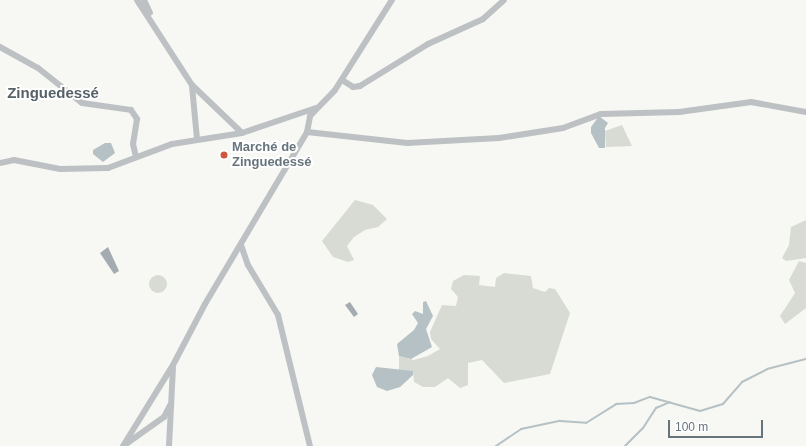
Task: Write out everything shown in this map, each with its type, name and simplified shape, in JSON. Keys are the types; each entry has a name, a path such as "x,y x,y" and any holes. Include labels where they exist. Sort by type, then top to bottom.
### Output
{"street":[{"path":"137,0 151,18 192,85 242,133"},
{"path":"144,0 151,18"},
{"path":"123,446 173,365 205,304 307,132 310,116 342,80 392,0"},
{"path":"342,80 353,87 360,86 428,44 483,19 504,0"},
{"path":"0,47 38,68 82,103 131,110 137,119 133,144 136,157"},
{"path":"192,85 196,99 197,139"},
{"path":"307,132 407,143 499,138 563,128 601,114 679,112 750,102 806,112"},
{"path":"0,163 14,160 60,168 108,168 136,157 197,139 242,133 316,108"},
{"path":"241,245 248,265 278,315 310,446"},
{"path":"169,446 173,365"},
{"path":"123,446 164,417 172,402"}],"shaded area":[{"path":"599,116 608,123 605,128 605,148 599,148 591,133 591,127"},
{"path":"622,125 632,146 606,147 605,131"},
{"path":"105,143 111,143 115,153 103,162 93,154 93,150"},
{"path":"355,200 373,205 387,219 378,227 365,230 354,237 347,246 354,260 348,262 333,257 322,241"},
{"path":"806,220 806,258 786,261 782,258 789,245 791,227"},
{"path":"799,261 806,263 806,308 785,324 780,316 795,293 789,280"},
{"path":"504,273 531,276 533,288 545,292 549,288 555,289 570,313 550,374 504,383 482,360 468,363 468,385 460,388 448,378 435,387 423,387 414,382 413,371 399,371 399,356 414,360 428,356 440,349 431,339 430,332 442,305 456,306 458,297 451,289 453,281 464,275 480,276 479,285 495,287 496,278"},
{"path":"158,275 164,278 167,284 164,290 158,293 152,290 149,284 152,278"},
{"path":"426,301 433,316 426,329 432,347 411,359 399,356 397,344 414,330 418,323 412,314 415,311 423,314 423,302"},
{"path":"376,367 413,371 413,375 400,387 387,391 377,387 372,375"}],"building":[{"path":"108,247 119,271 114,274 100,253"},
{"path":"350,302 358,314 354,317 345,305"}],"waterway":[{"path":"496,446 521,429 560,421 586,423 616,404 634,403 650,397 700,411 723,404 742,382 767,369 806,359"},
{"path":"625,446 643,428 656,408 670,402"}],"place":[{"name":"Marché de Zinguedessé","path":"224,155"}],"district":[{"name":"Zinguedessé","path":"53,93"}]}
